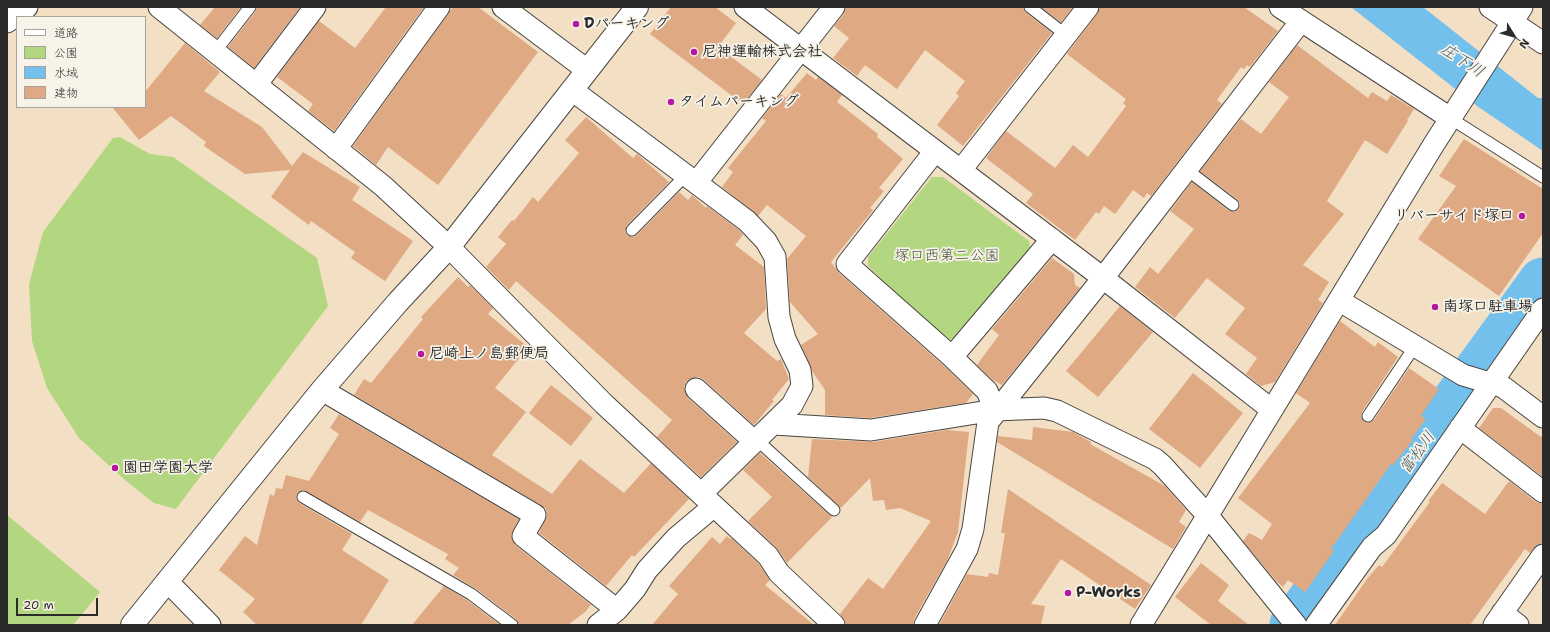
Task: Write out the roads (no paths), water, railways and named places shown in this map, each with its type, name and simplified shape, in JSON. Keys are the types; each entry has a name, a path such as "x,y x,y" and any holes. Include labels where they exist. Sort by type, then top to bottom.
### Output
{"street":[{"path":"7,22 27,7"},
{"path":"160,7 383,186 449,247 604,404 768,556 779,573 834,625"},
{"path":"256,85 314,7"},
{"path":"336,149 439,7"},
{"path":"503,7 588,70"},
{"path":"132,625 322,390 398,302 449,247 636,7"},
{"path":"745,7 1103,278 1272,410"},
{"path":"691,179 802,49 834,7"},
{"path":"961,170 1088,7"},
{"path":"1280,7 1454,112"},
{"path":"1490,7 1543,43"},
{"path":"925,625 967,549 973,529 988,422 995,410 1103,278 1301,21"},
{"path":"1141,625 1454,112 1512,21"},
{"path":"572,90 691,179 758,232 775,257 779,317 785,339 800,370 802,386 792,405 756,441 676,538 647,570 635,589 618,610 598,625"},
{"path":"935,151 847,264 952,357 986,390 995,410"},
{"path":"952,357 1052,240"},
{"path":"1340,301 1463,375 1503,387 1543,417"},
{"path":"1316,625 1372,547 1386,535 1460,428 1488,382 1543,309"},
{"path":"696,389 756,441"},
{"path":"322,390 535,515 522,536 618,610"},
{"path":"774,424 871,430 995,410 1044,408 1057,411 1093,427 1155,459 1208,516 1293,622"},
{"path":"1460,428 1543,492"},
{"path":"1505,621 1543,555"},
{"path":"167,581 210,625"}],"lane":[{"path":"215,52 250,7"},
{"path":"1030,7 1066,35"},
{"path":"1454,112 1543,177"},
{"path":"1186,169 1233,205"},
{"path":"632,230 691,179"},
{"path":"1368,416 1415,346"},
{"path":"756,441 834,510"},
{"path":"303,497 471,594 512,625"}],"water":[{"name":"庄下川","path":"1351,7 1423,7 1538,98 1543,98 1543,151 1477,106"}],"waterway":[{"name":"富松川","path":"1294,625 1543,282"}],"place":[{"name":"Dパーキング","path":"576,24"},
{"name":"尼神運輸株式会社","path":"694,52"},
{"name":"タイムパーキング","path":"671,102"},
{"name":"リバーサイド塚口","path":"1522,216"},
{"name":"南塚口駐車場","path":"1435,307"},
{"name":"尼崎上ノ島郵便局","path":"421,354"},
{"name":"園田学園大学","path":"115,468"},
{"name":"P-Works","path":"1068,593"}],"park label":[{"name":"塚口西第二公園","path":"947,256"}]}
